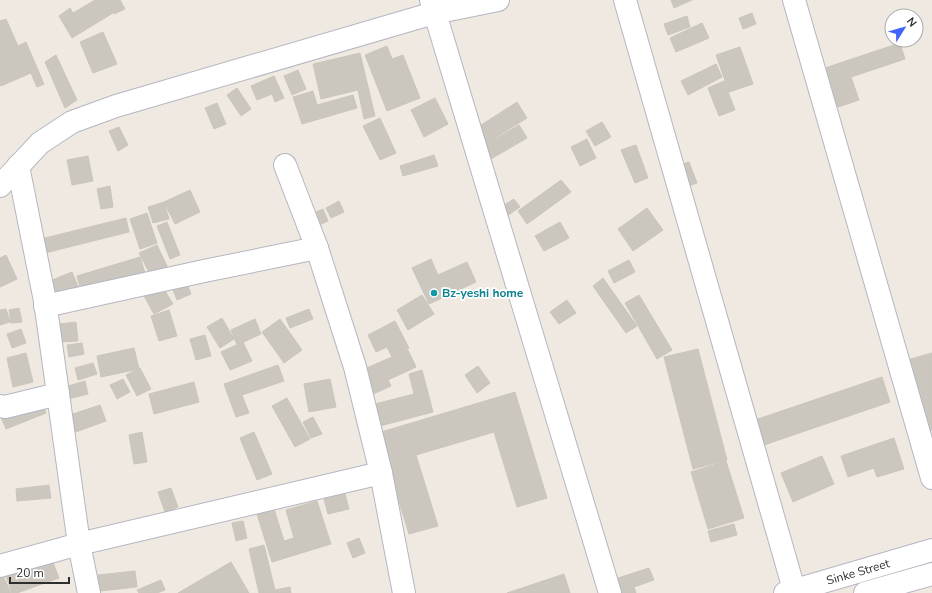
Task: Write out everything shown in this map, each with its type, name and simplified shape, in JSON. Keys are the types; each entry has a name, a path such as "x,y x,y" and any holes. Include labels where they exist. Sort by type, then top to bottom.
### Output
{"street":[{"path":"0,186 40,143 72,122 116,106 432,7 498,0"},
{"path":"625,0 791,592"},
{"path":"794,0 932,478"},
{"path":"432,7 610,593"},
{"path":"285,165 317,248 355,367 381,473 404,593"},
{"path":"18,166 45,306 79,544 89,593"},
{"path":"45,306 317,248"},
{"path":"0,406 58,394"},
{"path":"0,566 79,544 381,473"},
{"name":"Sinke Street","path":"791,592 932,550"},
{"name":"Sinke Street","path":"865,593 932,574"}],"building":[{"path":"95,0 105,0 113,13 72,38 59,16 70,8 73,13"},
{"path":"106,0 120,0 125,9 114,14"},
{"path":"671,0 692,0 674,8"},
{"path":"752,13 756,24 743,29 739,18"},
{"path":"687,16 690,27 668,35 664,24"},
{"path":"6,19 18,46 26,42 44,84 37,87 31,73 1,86 0,21"},
{"path":"702,23 709,38 676,52 670,38"},
{"path":"103,32 117,64 93,73 80,42"},
{"path":"387,46 392,59 403,55 420,98 387,111 365,55"},
{"path":"740,47 753,84 729,92 716,55"},
{"path":"885,48 902,48 905,59 851,77 859,100 838,107 825,68"},
{"path":"360,53 375,116 364,119 358,90 321,99 313,64"},
{"path":"56,55 77,100 65,108 45,62"},
{"path":"716,64 722,77 688,95 681,81"},
{"path":"298,70 306,89 292,95 284,76"},
{"path":"274,76 284,98 275,102 272,94 257,100 251,86"},
{"path":"724,81 735,110 719,116 708,88"},
{"path":"237,88 251,109 241,116 227,95"},
{"path":"313,91 317,105 353,95 357,108 302,124 293,97"},
{"path":"435,98 448,124 424,137 411,110"},
{"path":"517,102 527,118 485,144 475,129"},
{"path":"217,103 226,124 214,129 205,108"},
{"path":"380,118 396,153 380,160 363,126"},
{"path":"602,122 611,137 595,146 586,131"},
{"path":"519,125 527,138 491,159 483,146"},
{"path":"119,127 128,145 118,151 109,131"},
{"path":"587,139 596,158 580,166 571,147"},
{"path":"636,145 648,178 635,183 621,150"},
{"path":"434,155 438,166 403,176 400,166"},
{"path":"88,156 93,181 72,185 67,160"},
{"path":"689,162 697,183 683,188 674,167"},
{"path":"561,180 571,192 527,224 518,211"},
{"path":"110,186 113,207 101,209 97,189"},
{"path":"190,190 200,212 175,224 164,202"},
{"path":"514,199 520,207 504,218 498,209"},
{"path":"339,201 344,212 331,218 326,208"},
{"path":"164,202 169,219 153,223 148,207"},
{"path":"647,208 663,230 633,251 618,229"},
{"path":"323,209 328,221 313,228 307,216"},
{"path":"147,213 157,243 140,249 130,219"},
{"path":"126,218 129,232 45,253 41,239"},
{"path":"167,222 180,255 170,259 157,226"},
{"path":"560,222 569,238 544,251 535,236"},
{"path":"157,245 168,268 151,276 139,253"},
{"path":"6,255 17,279 0,287 0,258"},
{"path":"140,257 145,273 82,293 77,276"},
{"path":"431,259 438,275 467,262 476,282 429,304 412,268"},
{"path":"629,260 635,272 614,283 608,271"},
{"path":"72,272 80,291 58,300 50,281"},
{"path":"603,278 637,326 626,333 593,286"},
{"path":"185,279 191,294 177,300 171,285"},
{"path":"161,284 173,304 154,314 143,294"},
{"path":"422,295 434,314 408,330 397,310"},
{"path":"639,295 672,350 657,359 625,303"},
{"path":"567,300 576,313 559,324 550,312"},
{"path":"19,308 22,322 11,323 9,310"},
{"path":"6,309 10,322 0,325 0,310"},
{"path":"309,309 313,319 290,328 286,318"},
{"path":"169,310 177,336 159,341 151,316"},
{"path":"222,318 234,339 220,348 207,327"},
{"path":"255,319 261,334 237,345 231,330"},
{"path":"280,319 302,350 284,363 262,332"},
{"path":"395,321 409,348 392,357 387,347 376,352 368,335"},
{"path":"76,322 78,341 61,342 59,324"},
{"path":"21,329 26,343 12,348 7,334"},
{"path":"205,335 211,356 196,360 190,339"},
{"path":"243,342 252,361 230,370 221,352"},
{"path":"82,343 84,354 69,357 67,345"},
{"path":"134,348 139,369 101,377 97,356"},
{"path":"698,349 727,460 693,469 664,357"},
{"path":"408,350 416,367 388,380 391,386 373,394 362,370"},
{"path":"26,353 33,382 13,387 7,358"},
{"path":"932,353 932,430 924,432 904,361"},
{"path":"93,363 97,374 78,380 75,368"},
{"path":"278,365 284,381 242,395 249,413 236,417 224,384"},
{"path":"478,366 490,383 477,393 465,375"},
{"path":"140,368 151,389 137,396 126,375"},
{"path":"422,370 433,412 376,427 371,405 414,394 409,374"},
{"path":"882,377 890,402 761,446 752,421"},
{"path":"123,379 130,392 117,399 110,385"},
{"path":"330,379 336,407 309,412 304,384"},
{"path":"85,381 88,394 68,399 65,387"},
{"path":"194,382 199,402 154,414 149,394"},
{"path":"515,392 547,498 517,507 494,432 416,455 438,526 409,534 378,433"},
{"path":"40,397 46,413 6,429 0,415"},
{"path":"287,398 310,439 295,447 272,406"},
{"path":"100,405 106,421 73,433 67,416"},
{"path":"313,417 322,434 311,438 303,422"},
{"path":"142,432 147,462 134,464 129,435"},
{"path":"254,432 272,474 257,480 240,438"},
{"path":"894,438 904,469 877,477 874,468 848,477 841,456"},
{"path":"822,456 834,484 793,502 781,473"},
{"path":"726,461 744,518 708,529 691,472"},
{"path":"49,485 51,498 17,501 16,489"},
{"path":"171,488 178,507 165,512 158,492"},
{"path":"345,494 349,509 328,514 324,499"},
{"path":"317,501 331,544 272,562 257,514 274,509 284,541 294,538 286,510"},
{"path":"243,521 247,538 236,541 232,523"},
{"path":"734,524 737,535 711,542 708,531"},
{"path":"359,538 365,553 353,558 347,543"},
{"path":"264,545 275,590 290,587 291,593 259,593 249,549"},
{"path":"50,555 59,578 17,593 12,593 4,571"},
{"path":"231,562 249,593 178,593"},
{"path":"649,568 654,580 634,587 636,593 620,593 615,579"},
{"path":"135,571 137,587 100,591 98,575"},
{"path":"0,574 2,574 11,593 0,593"},
{"path":"564,574 570,593 507,593"},
{"path":"161,580 165,590 157,593 139,593 137,590"}],"place":[{"name":"Bz-yeshi home","path":"434,293"}]}
